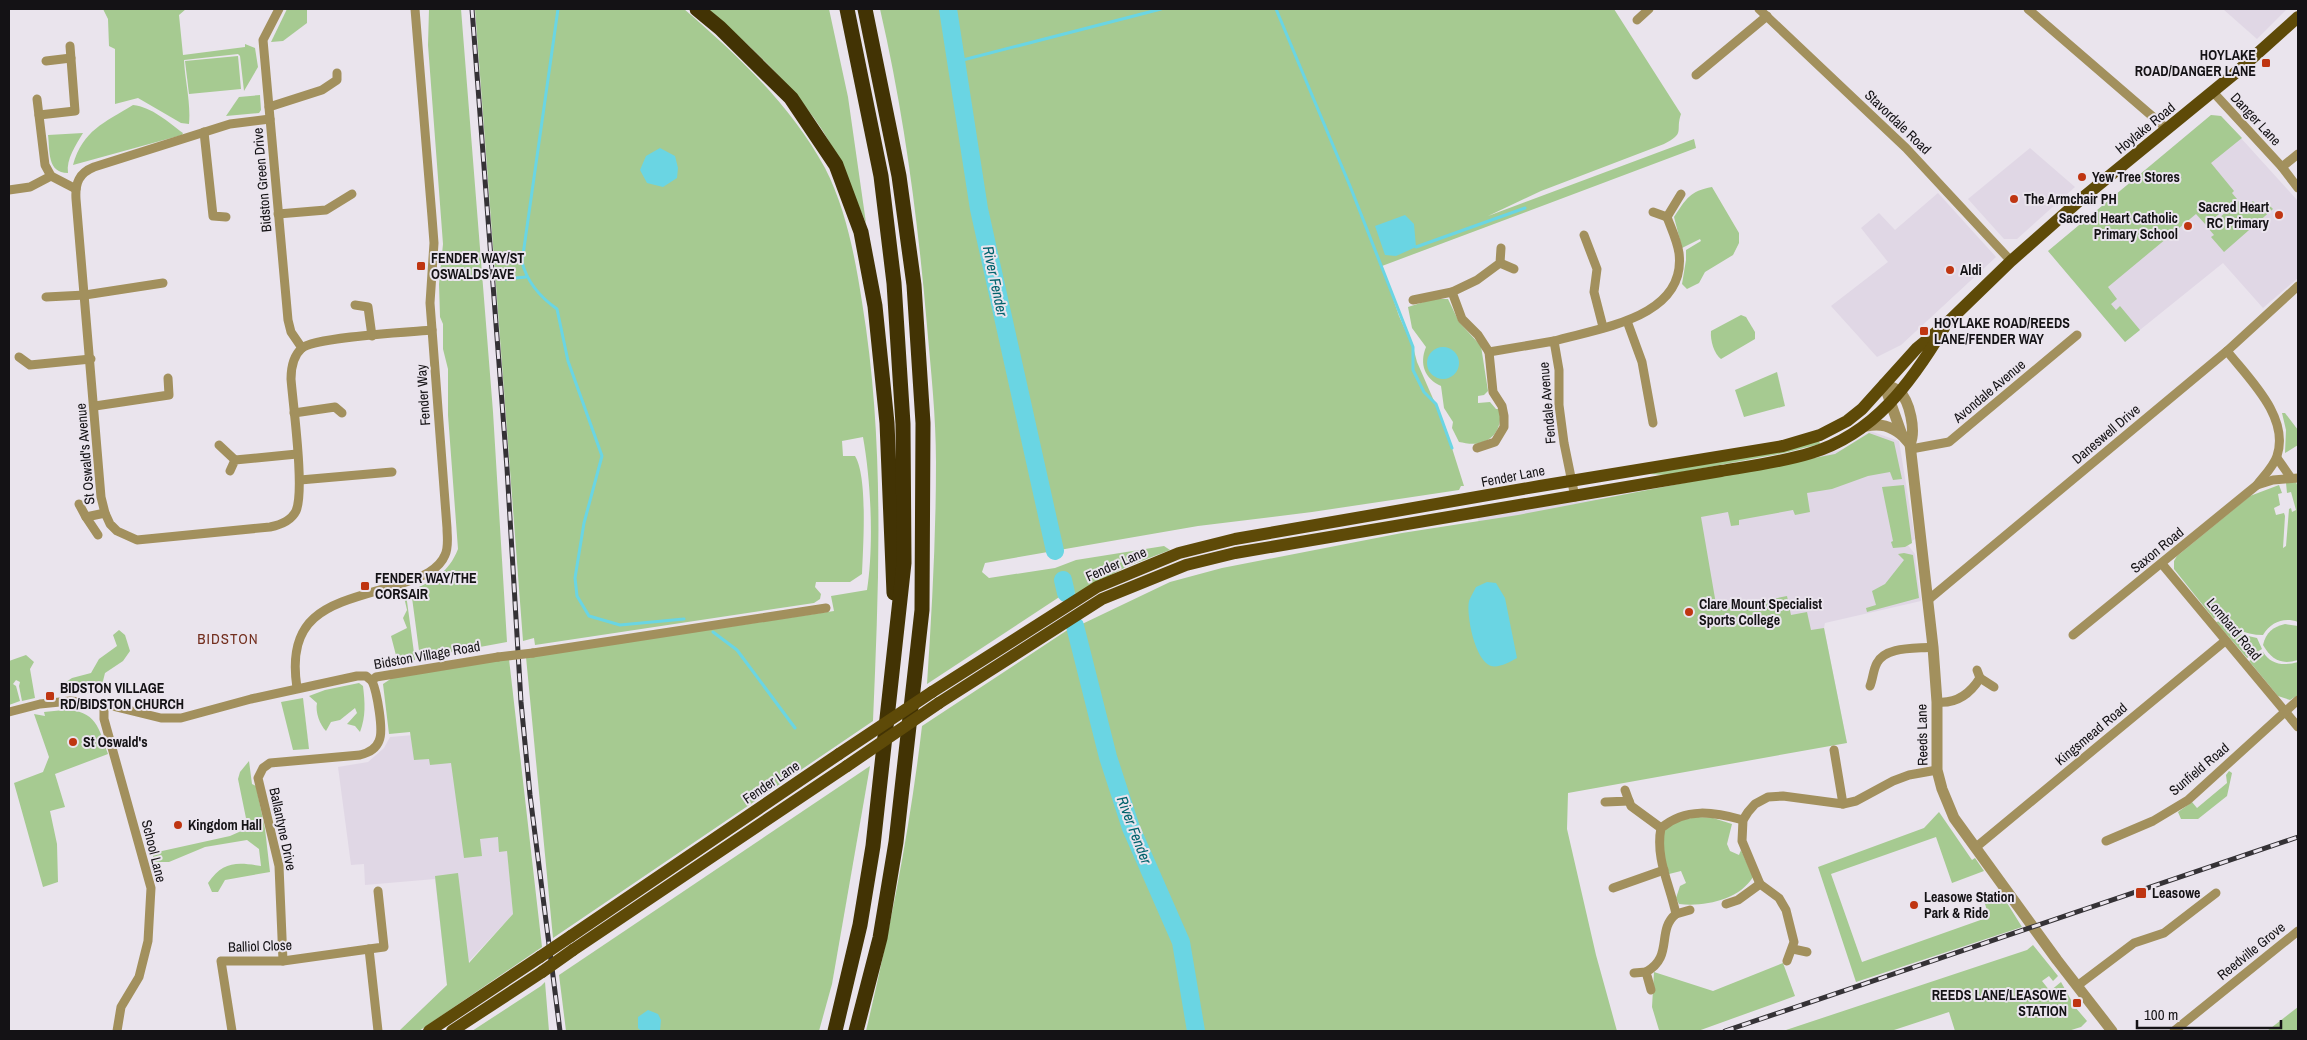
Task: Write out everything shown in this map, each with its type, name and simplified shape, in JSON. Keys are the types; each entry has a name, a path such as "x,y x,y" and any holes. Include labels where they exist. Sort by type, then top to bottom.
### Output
{"highway":[{"path":"697,9 720,28 790,98 836,165 861,232 875,306 887,423 896,650"},
{"path":"835,1031 860,926 873,846 896,650 904,563 903,424 894,283 881,176 847,9"},
{"path":"856,1031 880,938 896,842 922,610 922,423 914,286 899,176 865,9"}],"main road":[{"name":"Hoylake Road","path":"1884,384 1917,348 1946,324 2080,200 2212,92 2298,17"},
{"name":"Hoylake Road","path":"1870,423 1900,391 1946,324"},
{"name":"Fender Lane","path":"452,1031 847,766 935,697 1097,587 1179,553 1235,540 1783,446 1820,435 1855,415 1884,384"},
{"name":"Fender Lane","path":"429,1031 840,754 1102,599 1186,565 1235,553 1575,497 1794,458 1824,448 1870,423"}],"street":[{"name":"Bidston Green Drive","path":"279,9 263,40 288,320 291,332 302,348"},
{"name":"Fender Way","path":"297,688 294,661 297,642 302,632 317,614 414,580 432,571 445,554 447,528 430,303 433,225 415,9"},
{"name":"Stavordale Road","path":"1759,9 1906,148 2012,261"},
{"path":"2028,9 2167,129"},
{"path":"1637,20 1645,10"},
{"path":"1696,75 1767,16"},
{"path":"39,115 75,111 70,46"},
{"path":"46,61 72,58"},
{"path":"269,107 322,90 338,80 337,73"},
{"name":"Danger Lane","path":"2212,92 2282,167 2298,188"},
{"path":"37,99 42,152 51,176 76,189 78,180 84,171 94,166 230,124 270,120"},
{"path":"204,132 213,216 226,217"},
{"path":"2282,167 2298,154"},
{"path":"9,190 30,188 51,176"},
{"name":"St Oswald's Avenue","path":"76,189 101,497 105,513 117,531 137,540 278,526 288,520 296,512 300,480 291,367 294,358 302,348"},
{"path":"278,214 326,210 352,194"},
{"path":"1666,217 1681,194"},
{"path":"1653,212 1666,217"},
{"path":"1554,341 1627,320 1656,307 1667,296 1676,282 1679,255 1666,217"},
{"path":"1584,235 1596,269 1594,292 1603,327"},
{"path":"1413,300 1452,292 1477,280 1500,263 1501,248"},
{"path":"1500,263 1514,268"},
{"path":"46,297 85,295 163,283"},
{"name":"Daneswell Drive","path":"1928,600 2227,351 2298,286"},
{"path":"1452,292 1462,319 1478,335 1489,352 1493,392 1502,406 1504,427 1495,442 1477,448"},
{"path":"356,306 368,307 372,336"},
{"path":"1627,320 1642,362 1653,423"},
{"path":"302,348 310,343 322,340 432,330"},
{"name":"Avondale Avenue","path":"1910,447 1949,442 2077,335"},
{"name":"Fendale Avenue","path":"1489,352 1554,341 1559,370 1559,405 1575,497"},
{"path":"2227,351 2265,400 2276,420 2279,446 2277,458 2257,485"},
{"path":"19,357 30,365 91,360"},
{"path":"95,406 169,395 168,378"},
{"path":"1884,384 1900,391"},
{"path":"1884,384 1902,435 1910,447"},
{"name":"Reeds Lane","path":"1900,391 1912,420 1914,435 1910,447 1933,647 1937,702 1937,770 1942,789 1954,818 1975,848 2112,1031"},
{"path":"294,413 335,407 342,413"},
{"path":"1870,423 1887,426 1902,435"},
{"path":"219,445 235,460 297,454"},
{"path":"2277,458 2295,478"},
{"path":"230,470 235,460"},
{"path":"300,480 392,472"},
{"path":"2257,485 2273,480 2295,478"},
{"name":"Saxon Road","path":"2073,635 2257,485"},
{"path":"79,504 98,535"},
{"path":"86,517 105,513"},
{"name":"Lombard Road","path":"2162,564 2224,641 2298,727"},
{"name":"Bidston Village Road","path":"9,712 52,702 70,701 104,704 161,718 181,718 297,688 357,676 366,676 372,681 376,677 498,657 826,608"},
{"name":"Kingsmead Road","path":"1975,848 2224,641"},
{"path":"1870,686 1876,664 1883,655 1901,649 1933,647"},
{"path":"1937,702 1949,702 1964,697 1973,689 1978,674 1994,687"},
{"name":"Ballantyne Drive","path":"283,961 278,866 258,778 259,774 270,763 360,755 370,751 379,742 381,733 376,692 372,681"},
{"name":"Sunfield Road","path":"2106,841 2154,822 2188,800 2298,700"},
{"name":"School Lane","path":"104,704 104,719 151,888 148,941 139,977 121,1006 117,1031"},
{"path":"1834,750 1843,804"},
{"path":"1787,961 1793,949 1793,934 1786,910 1779,898 1760,884 1742,841 1743,820 1755,804 1768,796 1784,796 1843,804 1856,801 1893,780 1937,770"},
{"path":"1625,790 1631,806 1661,828"},
{"path":"1605,802 1629,801"},
{"path":"1661,828 1686,814 1699,812 1718,813 1743,820"},
{"path":"1661,828 1658,844 1676,914"},
{"path":"1612,888 1664,870"},
{"path":"1726,904 1738,900 1760,884"},
{"name":"Balliol Close","path":"232,1031 221,961 283,961 384,947 378,892"},
{"path":"2077,986 2134,943 2164,934 2216,893"},
{"path":"1634,973 1646,972 1652,968 1663,952 1665,928 1668,920 1676,914 1690,910"},
{"name":"Reedville Grove","path":"2174,1031 2298,931"},
{"path":"369,948 378,1031"},
{"path":"1793,949 1807,952"},
{"path":"1646,972 1651,990"}],"shaded area":[{"path":"2223,9 2287,9 2257,39"},
{"name":"Sacred Heart Catholic Primary School","path":"2211,115 2221,116 2298,201 2298,278 2263,308 2223,263 2125,342 2048,251"},
{"path":"2030,148 2075,187 2017,239 2004,239 1968,199"},
{"path":"1938,193 1996,257 1901,345 1877,357 1831,306 1888,262 1861,228 1879,213 1895,230"},
{"name":"Clare Mount Specialist Sports College","path":"1870,431 1899,441 1915,539 1907,544 1915,554 1921,601 1825,623 1824,628 1847,743 1524,659 1478,590 1492,571 1491,555 1477,517 1602,498 1791,464 1843,449"},
{"path":"496,728 513,914 447,985 435,879 365,885 364,864 351,865 338,767 368,762 384,748 390,737"}],"green space":[{"path":"103,9 186,9 179,15 183,55 245,47 245,44 255,48 258,67 244,91 240,56 238,54 184,60 189,124 181,123 138,98 115,104 115,49 109,46 108,19"},
{"path":"287,9 307,9 307,23 283,41 271,42"},
{"path":"429,9 461,9 493,412 507,642 420,658 411,590 433,580 445,570 458,549 448,415 448,369 443,349 443,324 440,317 439,284 443,244 428,45"},
{"path":"475,9 684,9 743,63 762,82 796,123 825,168 839,200 849,233 859,285 874,406 877,459 878,564 873,721 553,938 526,657 834,611 831,596 867,590 871,533 868,473 863,437 842,441 843,456 855,456 862,480 864,530 862,574 850,582 816,582 815,587 821,594 820,599 814,603 535,645 534,638 523,641"},
{"path":"708,9 829,9 848,97 866,223 837,156 814,118 790,88 764,61"},
{"path":"880,9 947,9 967,158 1017,402 1052,550 1057,549 993,268 950,9 1614,9 1681,114 1679,131 1675,137 1664,144 1541,191 1488,216 1694,139 1696,148 1382,266 1417,362 1445,426 1464,486 1461,486 1459,490 1312,512 1198,526 985,563 982,572 989,578 1055,568 1076,560 1164,546 1170,550 1126,567 1075,594 1073,588 927,684 935,518 936,462 934,411 915,207 903,127"},
{"path":"238,56 241,89 189,94 185,61"},
{"path":"260,95 261,110 259,113 226,116 239,97"},
{"path":"133,105 140,106 160,116 183,133 182,135 73,165 77,153 89,135"},
{"path":"2211,115 2221,116 2242,138 2211,163 2234,191 2232,193 2237,199 2206,225 2196,214 2108,287 2117,299 2111,304 2116,310 2120,306 2140,330 2125,342 2048,251"},
{"path":"83,133 70,157 68,173 56,169 51,160 48,135"},
{"path":"1712,187 1739,233 1739,243 1733,255 1705,272 1699,283 1687,289 1682,284 1686,250 1701,241 1700,239 1682,248 1674,217 1689,197 1698,191"},
{"path":"2238,201 2244,208 2253,201 2262,211 2269,205 2273,209 2224,252 2211,237 2214,235 2208,228"},
{"path":"1433,299 1448,299 1459,322 1481,346 1488,391 1484,395 1478,396 1478,403 1490,402 1496,409 1499,409 1500,415 1497,431 1490,439 1485,441 1474,444 1459,442 1452,428 1453,422 1444,408 1441,386 1427,375 1423,365 1426,347 1412,328 1408,307"},
{"path":"1741,315 1746,317 1755,332 1755,339 1721,359 1716,354 1713,346 1711,331"},
{"path":"1777,372 1785,406 1744,417 1735,390"},
{"path":"2282,413 2285,413 2298,430 2298,445 2285,453 2286,430"},
{"path":"1869,433 1894,442 1902,479 1893,480 1890,472 1868,476 1832,489 1807,493 1810,512 1795,515 1793,510 1739,520 1739,525 1731,526 1728,512 1701,517 1717,610 1787,596 1791,615 1807,612 1811,630 1824,628 1847,743 1568,793 1567,829 1596,955 1617,1031 1201,1031 1188,965 1176,923 1128,809 1108,743 1080,625 1170,582 1222,568 1402,533 1518,515 1835,454"},
{"path":"1819,441 1820,444 1784,453 1666,475 1649,474"},
{"path":"2296,482 2298,487 2298,622 2283,620 2270,627 2263,635 2256,635 2237,629 2217,613 2214,619 2174,569 2174,561 2177,556 2250,496 2279,485 2282,493 2278,494 2280,505 2274,508 2276,515 2284,513 2285,516 2283,548 2286,546 2289,509 2291,508 2292,512 2296,510 2291,492 2287,493 2286,483"},
{"path":"1904,485 1912,543 1905,547 1893,548 1882,487"},
{"path":"1898,554 1913,555 1919,598 1867,612 1866,608 1876,605 1872,591 1885,584 1904,560"},
{"path":"406,594 415,660 398,663 391,636 407,628 403,618 407,610 404,597"},
{"path":"2221,621 2235,633 2257,638 2262,649 2247,658 2216,622"},
{"path":"2285,624 2298,626 2298,660 2287,662 2277,660 2263,645 2271,631"},
{"path":"1072,627 1112,785 1132,840 1176,945 1193,1031 866,1031 899,879 912,803 922,726"},
{"path":"119,630 125,635 130,651 123,661 105,673 100,693 59,694 60,686 72,678 91,673 99,659 117,646 113,635"},
{"path":"2263,652 2274,662 2288,664 2298,662 2298,695 2290,700 2278,696 2249,661"},
{"path":"26,655 34,662 30,669 35,698 22,701 20,682 16,680 13,684 16,686 20,701 9,705 9,661"},
{"path":"509,659 542,947 419,1031 399,1031 447,985 435,876 458,873 469,963 513,914 507,851 499,852 498,837 480,839 482,856 464,858 451,763 430,765 429,759 414,760 410,732 389,734 383,684 392,678"},
{"path":"359,683 363,686 365,704 360,732 355,726 347,724 357,713 355,708 340,720 331,722 326,731 318,718 317,703 309,696 325,690"},
{"path":"303,698 309,749 293,750 281,702"},
{"path":"64,710 83,713 95,722 108,754 55,774 65,807 50,811 57,844 58,882 43,887 14,783 43,772 49,757 34,714 45,716 44,712"},
{"path":"249,761 252,784 256,786 265,829 270,872 225,880 218,892 212,892 208,883 219,870 238,864 261,866 259,849 247,840 205,847 169,862 153,862 153,853 230,836 248,828 238,779 240,772"},
{"path":"870,766 832,984 819,1031 566,1031 559,975"},
{"path":"2229,771 2232,773 2227,796 2198,819 2181,819 2178,812 2192,802 2197,808 2227,783 2226,775"},
{"path":"1939,812 1972,860 1975,858 1984,871 1952,883 1936,837 1831,874 1862,962 1989,917 1982,894 1999,890 2022,927 1856,982 1818,867 1924,828"},
{"path":"1698,817 1713,818 1732,824 1727,844 1730,851 1739,855 1741,850 1753,877 1739,891 1720,900 1710,903 1679,904 1676,898 1680,886 1686,883 1681,871 1669,874 1663,851 1663,835 1667,828 1673,824"},
{"path":"2033,945 2058,976 2053,981 2049,976 2042,981 2050,991 2061,982 2075,1007 2087,1021 2081,1027 2068,1031 1955,1031 1949,1012 1891,1031 1783,1031 2027,950"},
{"path":"1783,963 1795,996 1698,1031 1657,1031 1659,1030 1652,1007 1654,972 1713,991"},
{"path":"545,982 549,1031 472,1031 541,986"},
{"path":"2298,1007 2298,1031 2267,1031"}],"water":[{"path":"660,148 675,156 678,168 677,178 663,187 647,183 640,170 646,156"},
{"path":"1405,215 1414,224 1416,247 1396,256 1385,255 1375,226"},
{"path":"1443,347 1449,348 1454,352 1458,357 1458,369 1454,374 1449,378 1443,379 1437,378 1432,374 1428,369 1427,363 1428,357 1432,352 1437,348"},
{"path":"1487,582 1496,583 1505,598 1517,658 1497,666 1491,666 1480,656 1470,626 1469,601 1476,587"},
{"path":"648,1010 658,1014 661,1020 660,1031 641,1031 638,1028 638,1017"}],"waterway":[{"path":"558,9 522,262 527,276 535,288 557,309 568,361 602,456 584,523 575,578 577,596 589,616 620,625 684,619"},
{"name":"River Fender","path":"948,9 979,209 1055,551"},
{"path":"959,61 1161,9"},
{"path":"1276,9 1350,186 1413,347 1413,370 1424,392 1436,404 1452,448"},
{"path":"1416,247 1525,208"},
{"path":"506,279 526,277"},
{"name":"River Fender","path":"1063,580 1066,593"},
{"name":"River Fender","path":"1075,626 1108,757 1131,828 1181,942 1196,1031"},
{"path":"713,632 737,650 795,728"}],"railway":[{"path":"472,9 507,468 521,702 530,795 560,1031"},
{"path":"1725,1031 2298,837"}],"place":[{"name":"HOYLAKE ROAD/DANGER LANE","path":"2266,63"},
{"name":"Yew Tree Stores","path":"2082,177"},
{"name":"The Armchair PH","path":"2014,199"},
{"name":"Sacred Heart RC Primary","path":"2279,215"},
{"name":"Sacred Heart Catholic Primary School","path":"2188,226"},
{"name":"FENDER WAY/ST OSWALDS AVE","path":"421,266"},
{"name":"Aldi","path":"1950,270"},
{"name":"HOYLAKE ROAD/REEDS LANE/FENDER WAY","path":"1924,331"},
{"name":"FENDER WAY/THE CORSAIR","path":"365,586"},
{"name":"Clare Mount Specialist Sports College","path":"1689,612"},
{"name":"BIDSTON VILLAGE RD/BIDSTON CHURCH","path":"50,696"},
{"name":"St Oswald's","path":"73,742"},
{"name":"Kingdom Hall","path":"178,825"},
{"name":"Leasowe","path":"2141,893"},
{"name":"Leasowe Station Park & Ride","path":"1914,905"},
{"name":"REEDS LANE/LEASOWE STATION","path":"2077,1003"}],"district":[{"name":"BIDSTON","path":"228,639"}]}
